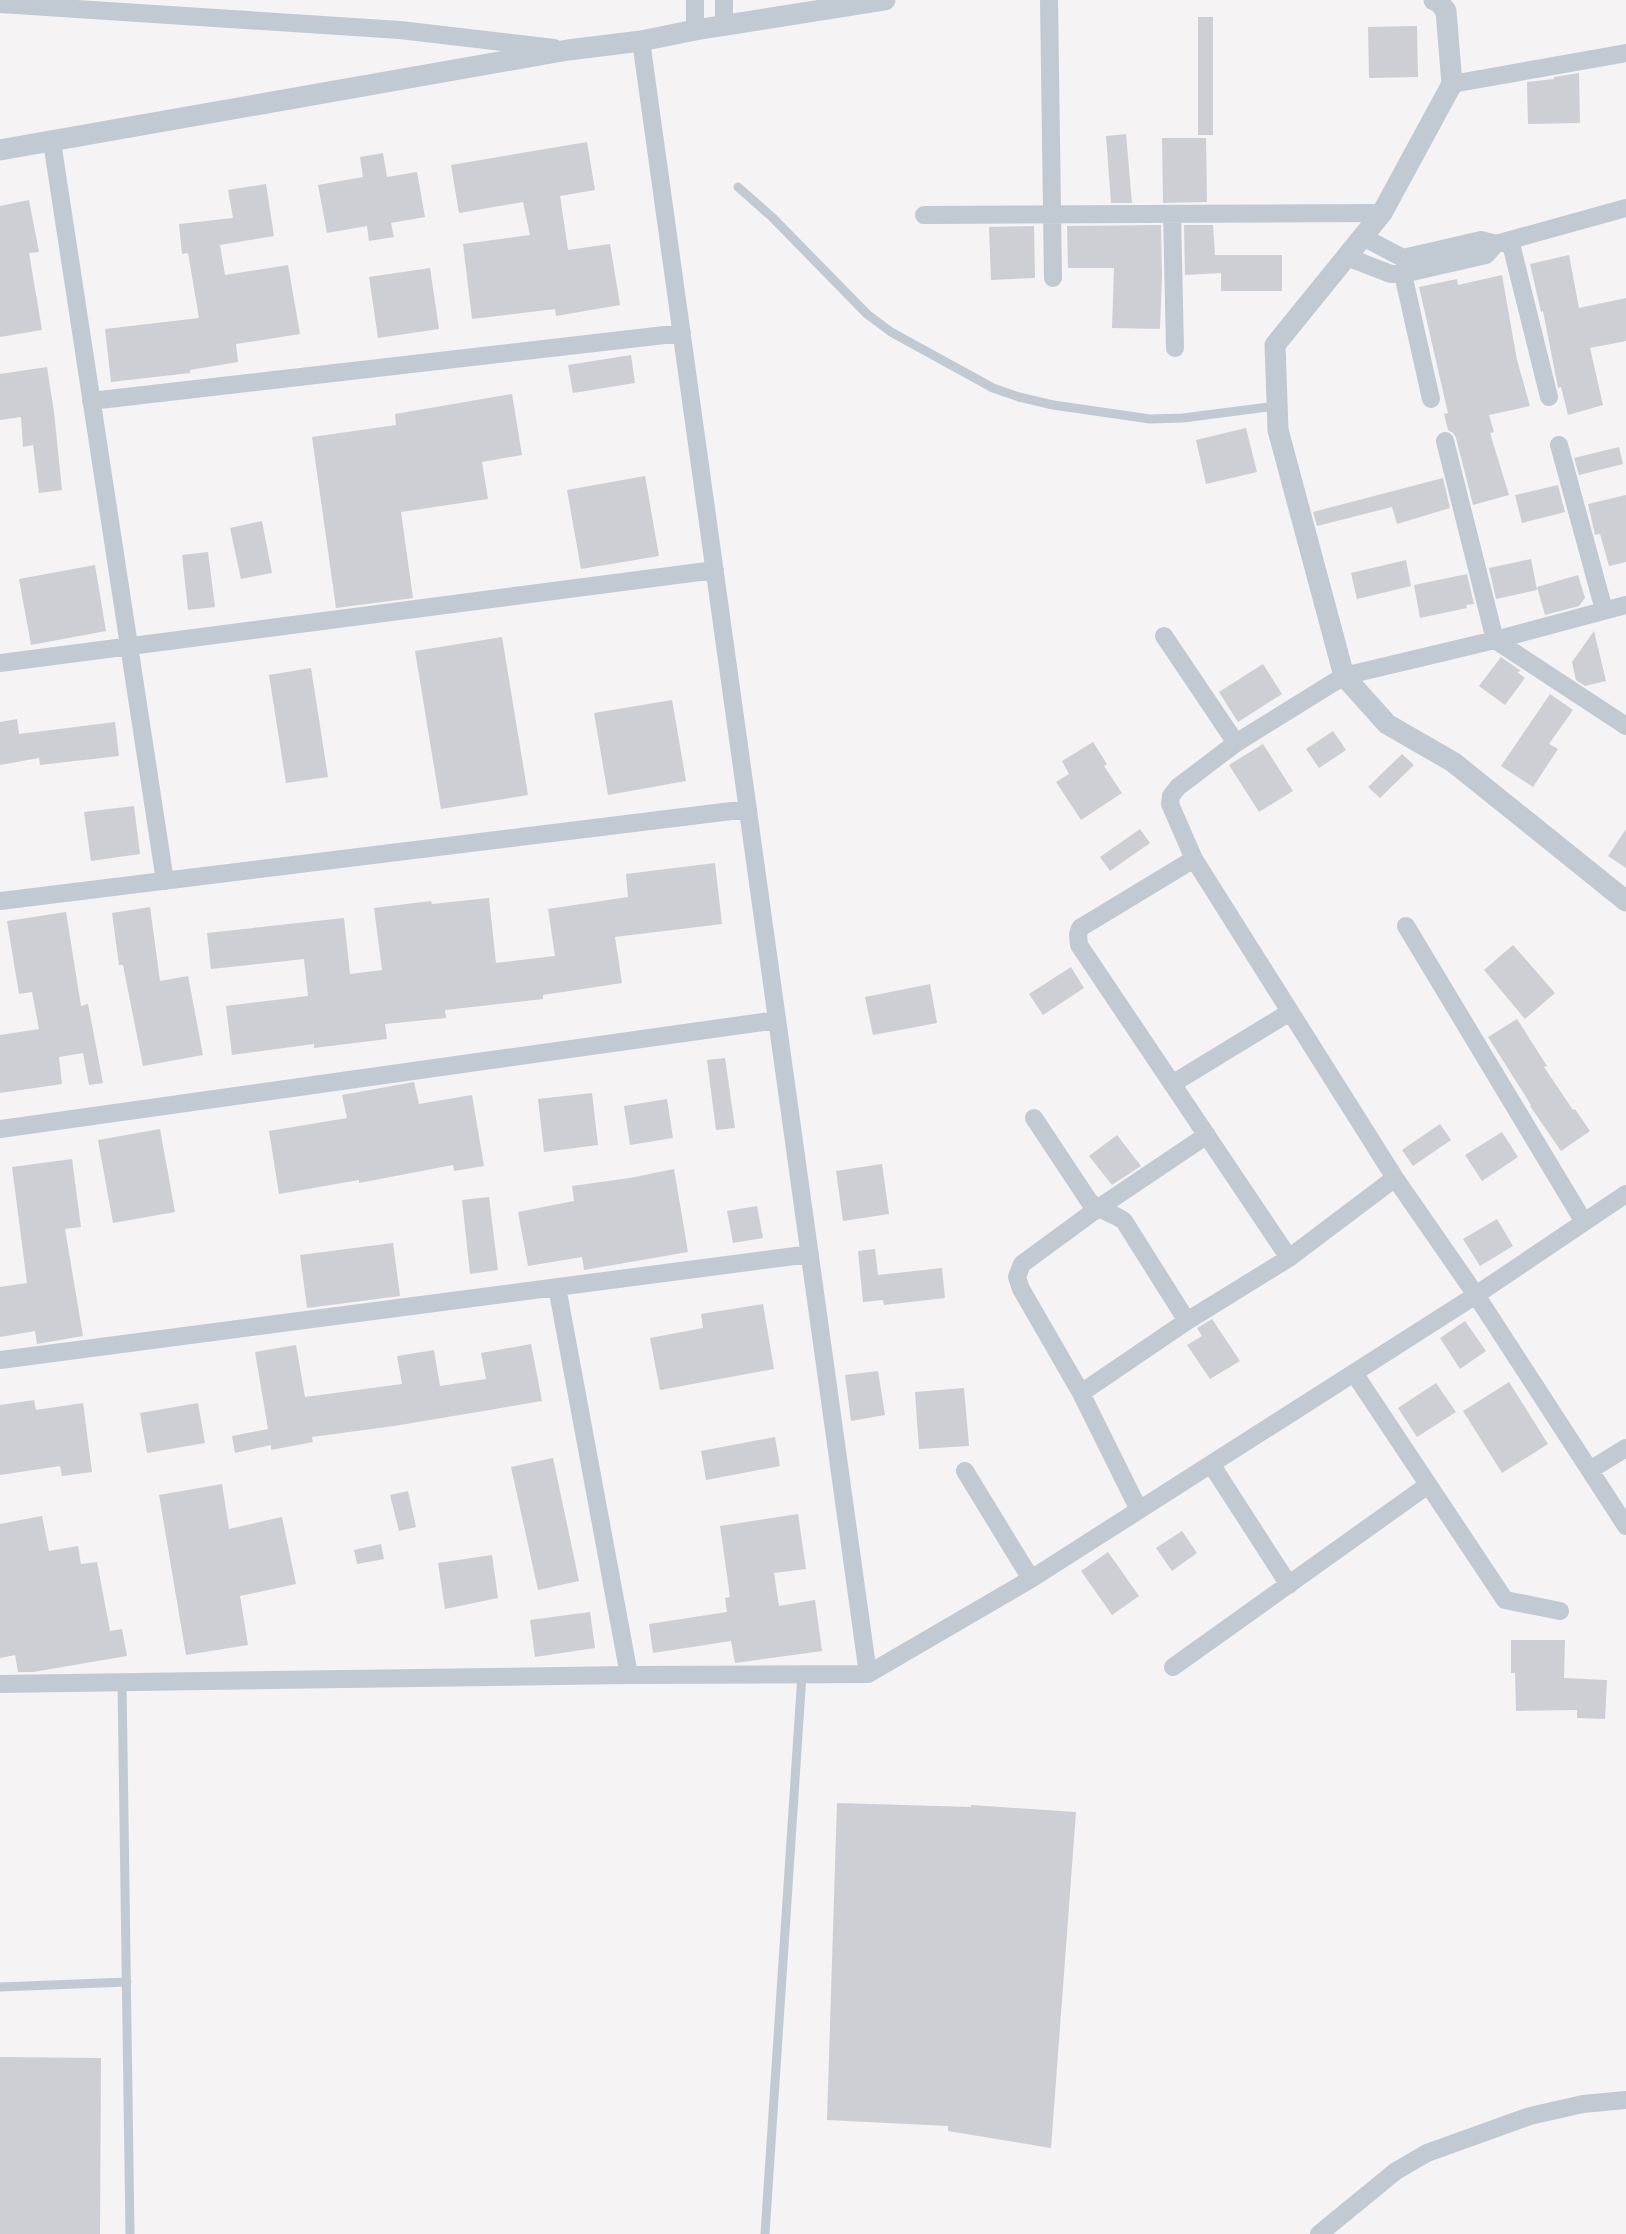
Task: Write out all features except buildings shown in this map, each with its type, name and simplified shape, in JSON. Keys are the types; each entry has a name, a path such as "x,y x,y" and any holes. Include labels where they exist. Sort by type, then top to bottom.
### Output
{"street":[{"path":"695,0 695,30"},
{"path":"724,0 724,26"},
{"path":"0,150 568,50 642,41 885,0"},
{"path":"1049,0 1053,278"},
{"path":"1440,1 1446,11 1452,84 1382,213 1275,345 1278,430 1345,676 1387,724 1453,762 1626,901"},
{"path":"0,4 400,30 568,50"},
{"path":"642,41 868,1674"},
{"path":"1452,84 1626,53"},
{"path":"52,142 165,881"},
{"path":"1363,237 1403,258 1481,240 1503,242 1626,208"},
{"path":"924,215 1382,213"},
{"path":"1172,214 1175,348"},
{"path":"1347,257 1391,274 1403,274 1486,255 1503,242"},
{"path":"1503,242 1549,397"},
{"path":"1403,274 1432,400"},
{"path":"91,401 682,333"},
{"path":"1445,441 1495,640 1626,726"},
{"path":"1559,445 1604,610"},
{"path":"0,663 715,569"},
{"path":"1626,605 1345,676 1236,743 1178,787 1171,796 1170,804 1194,859 1290,1012 1395,1178 1476,1295 1626,1526"},
{"path":"1164,636 1236,743"},
{"path":"0,901 748,809"},
{"path":"1194,859 1080,928 1077,935 1079,944 1289,1258"},
{"path":"1406,926 1584,1222"},
{"path":"1172,1084 1290,1012"},
{"path":"0,1129 777,1020"},
{"path":"1034,1118 1089,1202 1097,1209 1114,1214 1124,1221 1187,1321"},
{"path":"1139,1510 1081,1393 1021,1289 1017,1277 1022,1264 1097,1209 1207,1135"},
{"path":"1081,1393 1187,1321 1289,1258 1395,1178"},
{"path":"0,1684 868,1674 1031,1580 1476,1295 1626,1194"},
{"path":"0,1360 810,1254"},
{"path":"557,1287 629,1675"},
{"path":"1354,1373 1505,1600 1560,1611"},
{"path":"1590,1470 1626,1448"},
{"path":"1211,1464 1289,1585"},
{"path":"965,1471 1031,1580"},
{"path":"1173,1667 1428,1485"},
{"path":"1319,2234 1396,2171 1427,2153 1530,2116 1583,2104 1626,2100"}],"lane":[{"path":"738,187 772,217 867,314 891,332 993,388 1053,405 1150,419 1183,418 1277,406"},
{"path":"765,2234 802,1674"},
{"path":"122,1682 130,2234"},
{"path":"0,1987 127,1982"}]}
